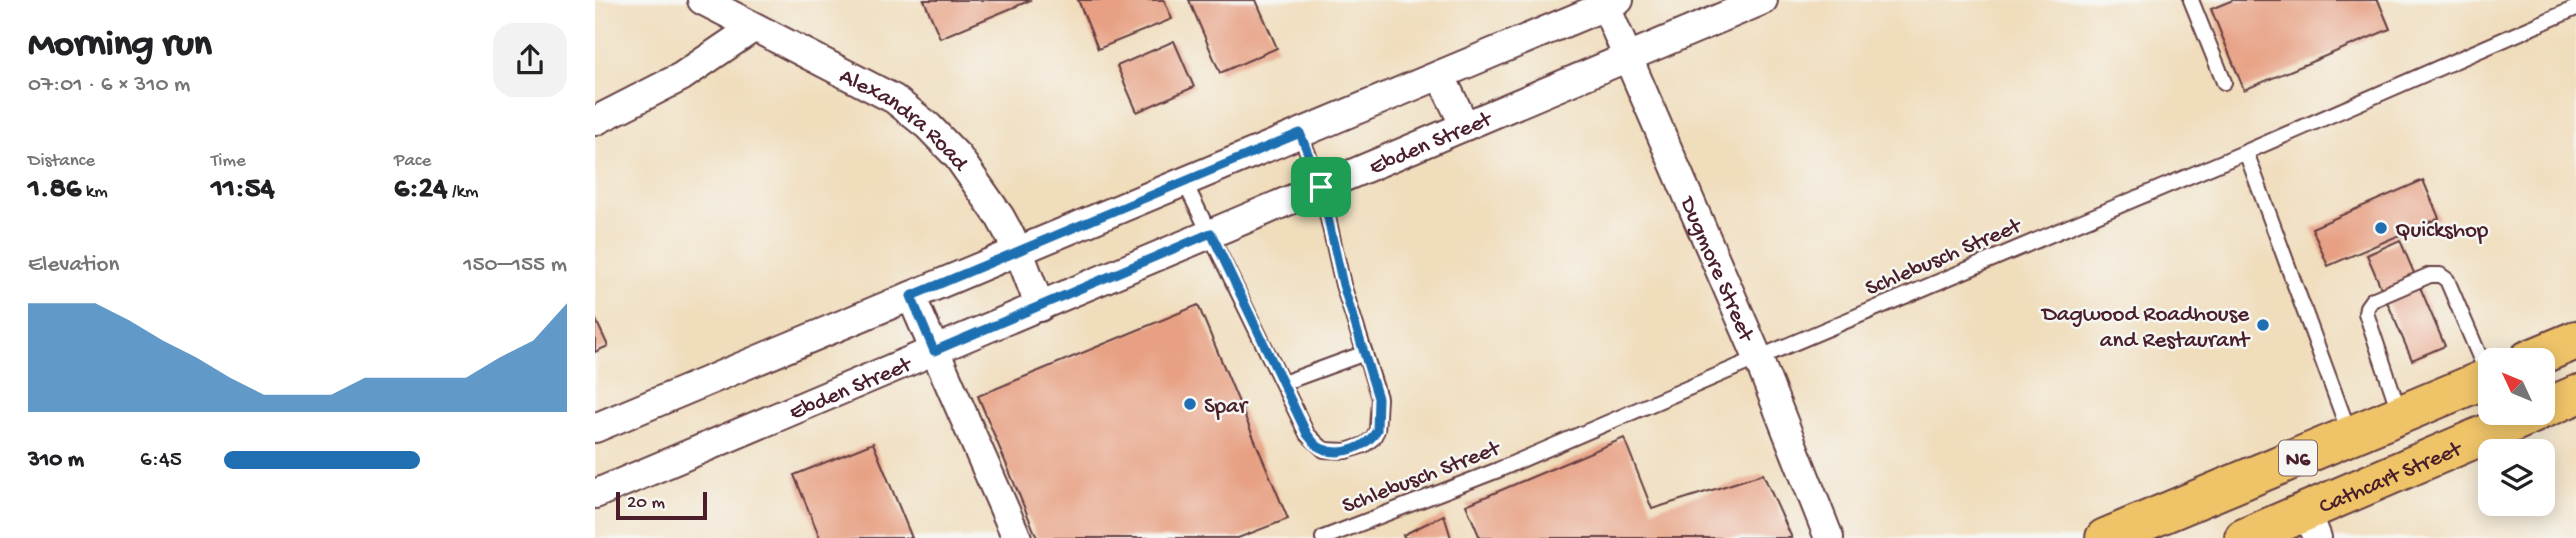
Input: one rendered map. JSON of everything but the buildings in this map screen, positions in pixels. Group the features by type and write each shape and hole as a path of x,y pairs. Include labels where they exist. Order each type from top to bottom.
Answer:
{"highway":[{"path":"2555,349 2576,340"},
{"name":"N6","path":"2105,538 2478,382"},
{"path":"2555,405 2576,395"},
{"name":"Cathcart Street","path":"2244,538 2312,525 2511,425"}],"street":[{"name":"Alexandra Road","path":"702,0 894,99 928,126 958,157 1000,217 1019,252 1040,307"},
{"name":"Ebden Street","path":"595,494 1763,0"},
{"path":"595,428 1609,2"},
{"name":"Dugmore Street","path":"1609,2 1626,57 1758,358 1829,538"},
{"path":"595,121 681,77 753,28"},
{"path":"1440,75 1465,126"},
{"path":"911,296 1017,538"}],"lane":[{"path":"2191,0 2224,82"},
{"name":"Schlebusch Street","path":"1323,538 1498,470 2246,152 2576,8"},
{"path":"1184,181 1307,434 1324,450 1336,452 1364,445 1373,438 1379,424 1378,398 1343,285 1321,187 1300,133"},
{"path":"2246,152 2351,436"},
{"path":"2400,416 2366,313 2372,300 2436,274 2447,280 2478,352"},
{"path":"1283,383 1365,353"}],"place":[{"name":"Quickshop","path":"2381,228"},
{"name":"Dagwood Roadhouse and Restaurant","path":"2263,325"},
{"name":"Spar","path":"1190,404"}],"route":[{"path":"1300,133 1321,187 1343,285 1378,398 1379,424 1373,438 1364,445 1346,451 1324,450 1307,434 1211,233 934,351 911,296 1300,133"}]}
